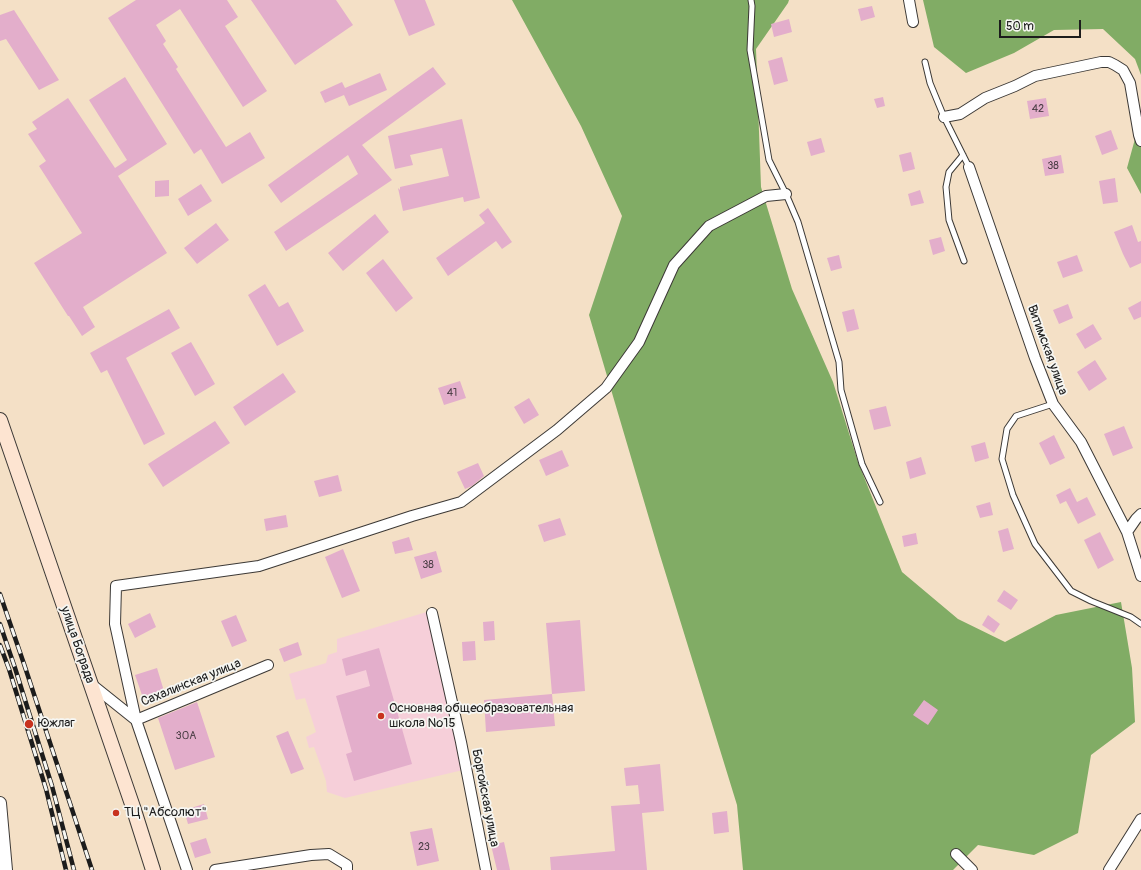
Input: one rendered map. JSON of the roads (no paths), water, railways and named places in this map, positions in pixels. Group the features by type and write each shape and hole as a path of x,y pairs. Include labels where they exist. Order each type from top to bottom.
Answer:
{"main road":[{"name":"улица Бограда","path":"0,420 153,870"}],"street":[{"path":"909,0 913,22"},
{"path":"944,117 960,114 985,98 1035,76 1101,62 1109,62 1123,70 1130,83 1138,135 1141,141"},
{"name":"Витимская улица","path":"969,167 1035,358 1053,404 1081,442 1127,532 1141,576"},
{"path":"136,720 115,624 116,586 259,566 412,516 461,502 557,430 606,388 638,342 674,265 710,226 766,196 786,194"},
{"path":"1127,532 1141,514"},
{"name":"Боргойская улица","path":"432,613 461,742 486,870"},
{"name":"Сахалинская улица","path":"187,870 136,720 268,665"},
{"path":"91,684 136,720"},
{"path":"0,803 6,870"},
{"path":"1109,870 1141,819"},
{"path":"215,870 311,855 329,854 347,865 347,870"},
{"path":"956,854 972,870"}],"lane":[{"path":"751,0 750,50 769,160 798,222 839,362 841,390 862,464 880,502"},
{"path":"925,62 930,83 944,117 969,167"},
{"path":"963,155 949,172 946,187 949,220 964,261"},
{"path":"1053,404 1016,416 1007,429 1002,459 1014,495 1035,544 1071,591 1091,601 1131,617 1141,624"}],"railway":[{"path":"0,594 92,870"},
{"path":"0,624 52,786 74,870"},
{"path":"0,645 9,669 46,789 66,870"}],"place":[{"name":"Основная общеобразовательная школа №15","path":"381,716"},
{"name":"Южлаг","path":"29,724"},
{"name":"ТЦ \"Абсолют\"","path":"116,813"}]}
